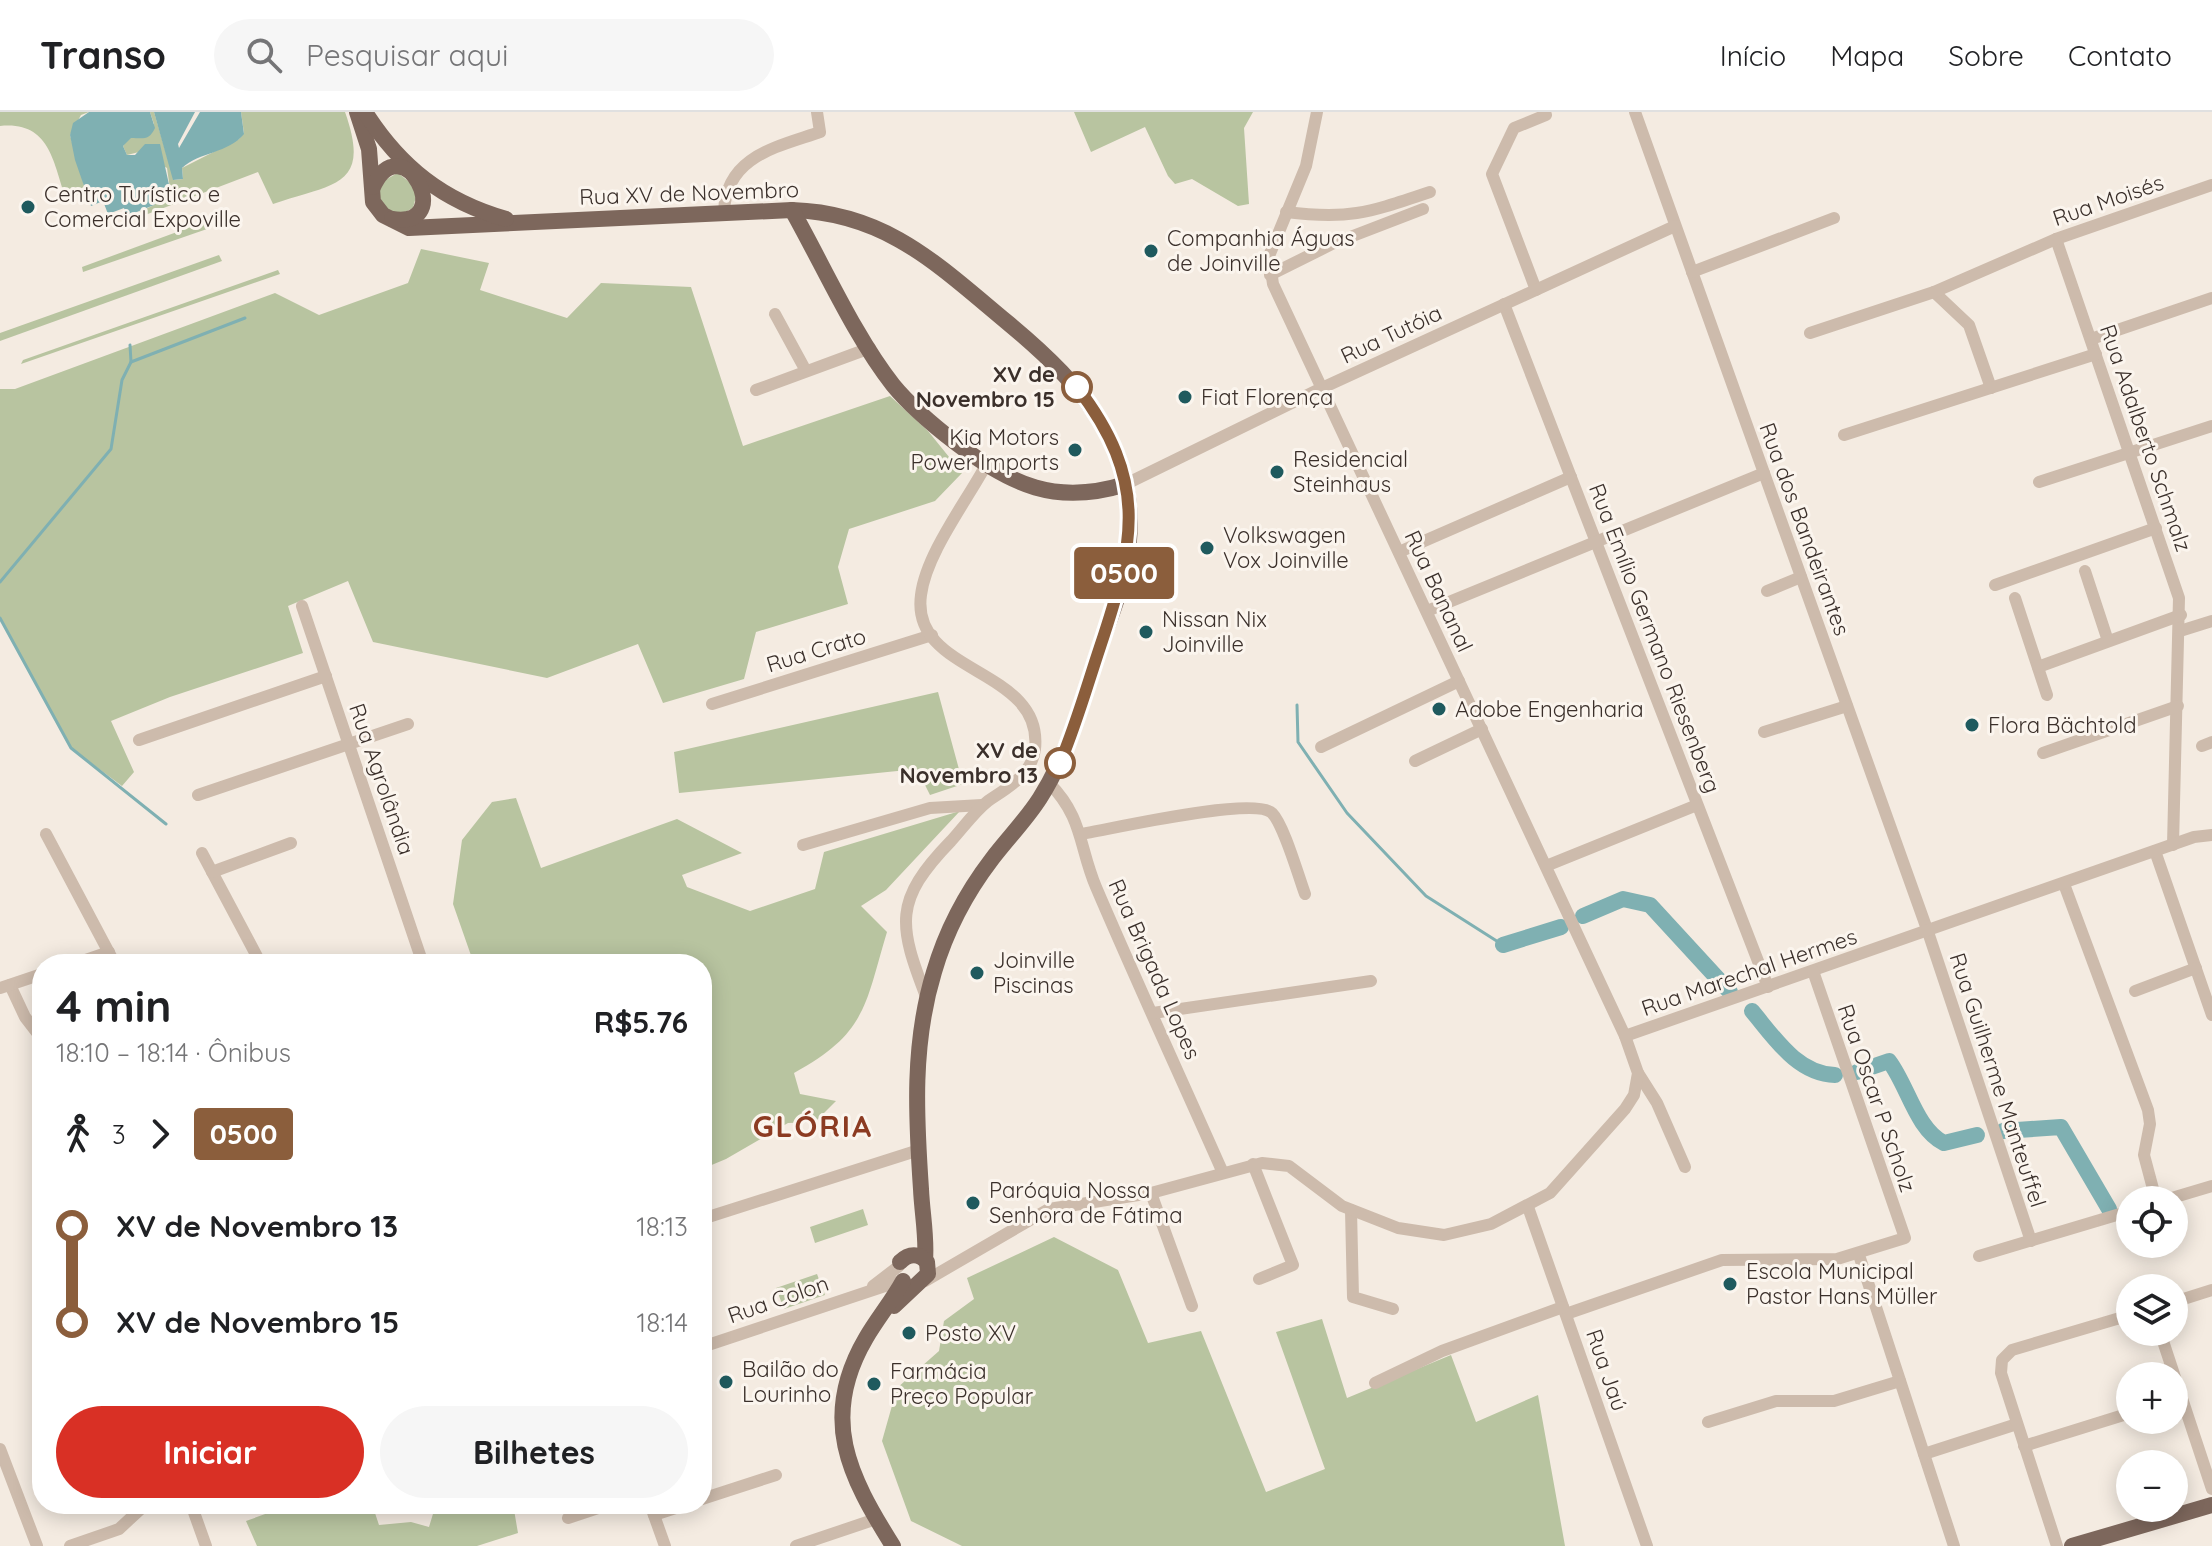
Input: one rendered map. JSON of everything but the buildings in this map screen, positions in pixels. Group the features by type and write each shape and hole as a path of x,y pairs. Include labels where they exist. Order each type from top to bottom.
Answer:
{"main road":[{"path":"357,112 369,149 373,202 390,219 408,218 421,206 423,189 415,174 390,169 373,187"},
{"name":"Rua XV de Novembro","path":"365,112 390,147 415,174 461,203 518,222"},
{"path":"792,210 870,348 892,383 910,404 1007,479 1041,489 1094,491 1126,484"},
{"name":"Rua XV de Novembro","path":"390,219 414,229 724,212 828,212 883,229 911,245 958,281 1028,340 1077,387 1112,441 1126,484 1129,527 1126,566 1072,733 1049,783 966,897 943,944 927,999 917,1059 919,1150 928,1274 908,1276"},
{"name":"Rua XV de Novembro","path":"893,1546 851,1470 841,1414 854,1363 908,1276 922,1202"},
{"path":"908,1276 913,1255 926,1261"},
{"path":"2072,1546 2212,1505"}],"street":[{"path":"724,212 732,178 749,160 820,132 817,112"},
{"path":"1317,112 1311,149 1269,256 1270,275 1332,244 1423,209"},
{"name":"Rua dos Bandeirantes","path":"1635,112 1928,932"},
{"path":"1536,290 1492,174 1514,128 1546,115"},
{"name":"Rua Moisés","path":"1810,333 1934,292 2056,239 2212,185"},
{"path":"1286,212 1329,218 1354,216 1430,192"},
{"path":"1692,272 1834,218"},
{"name":"Rua Tutóia","path":"1126,484 1322,388 1675,226"},
{"name":"Rua Adalberto Schmalz","path":"2056,239 2176,586 2181,615 2173,845"},
{"name":"Rua Bananal","path":"1270,275 1625,1036"},
{"path":"1934,292 1969,325 1991,388"},
{"path":"2091,339 2212,298"},
{"name":"Rua Emílio Germano Riesenberg","path":"1504,304 1768,987"},
{"path":"775,314 806,371"},
{"path":"756,390 870,348"},
{"path":"1844,435 2096,354"},
{"path":"2039,482 2212,426"},
{"path":"927,999 910,945 907,899 922,874 982,805 1027,770 1036,746 1030,718 1003,684 951,655 932,635 921,610 924,584 986,465"},
{"path":"1427,611 1597,544 1764,473"},
{"path":"1399,552 1571,477"},
{"path":"1995,585 2156,528"},
{"path":"2085,571 2108,641"},
{"path":"1767,591 1801,577"},
{"path":"2015,598 2047,695"},
{"name":"Rua Agrolândia","path":"302,606 420,954"},
{"path":"2038,667 2181,615"},
{"path":"2180,631 2212,621"},
{"name":"Rua Crato","path":"712,704 932,635"},
{"path":"139,740 326,676"},
{"path":"1321,747 1459,681"},
{"path":"1764,732 1847,706"},
{"path":"2043,753 2178,706"},
{"path":"198,795 408,724"},
{"path":"1415,761 1482,729"},
{"name":"Rua Brigada Lopes","path":"1049,783 1073,811 1095,884 1223,1173"},
{"path":"803,845 930,808 982,805"},
{"path":"1546,866 1697,805"},
{"path":"1081,834 1232,807 1262,808 1275,816 1305,894"},
{"path":"46,834 110,954"},
{"name":"Rua Marechal Hermes","path":"1685,1167 1657,1103 1638,1073 1625,1036 2155,851 2212,835"},
{"path":"212,872 291,843"},
{"path":"2155,851 2212,1015"},
{"path":"202,853 256,954"},
{"path":"2064,884 2148,1110 2150,1124 2144,1155 2152,1186"},
{"name":"Rua Guilherme Manteuffel","path":"1928,932 2031,1241"},
{"path":"2135,991 2196,968"},
{"name":"Rua Oscar P Scholz","path":"1813,971 1905,1238 1859,1255"},
{"path":"32,977 5,986 32,1026"},
{"path":"1153,1013 1371,981"},
{"path":"908,1276 963,1259 1049,1209 1151,1193 1253,1164 1277,1162 1289,1166 1351,1210 1398,1228 1444,1235 1491,1224 1528,1207 1557,1186 1625,1109 1634,1095 1638,1073"},
{"path":"712,1216 919,1150"},
{"path":"1253,1164 1293,1265 1259,1279"},
{"path":"2188,1193 2212,1186"},
{"path":"1151,1193 1192,1306"},
{"name":"Rua Jaú","path":"1528,1207 1647,1546"},
{"path":"1351,1210 1353,1297 1393,1309"},
{"path":"1979,1256 2116,1215"},
{"path":"1375,1383 1442,1351 1722,1260 1789,1262 1859,1255 1954,1546"},
{"path":"926,1261 963,1259"},
{"name":"Rua Colon","path":"712,1344 908,1276"},
{"path":"2188,1298 2212,1290"},
{"path":"2057,1546 2001,1373 2002,1360 2012,1350 2116,1319"},
{"path":"1708,1422 1776,1401 1834,1401 1900,1381"},
{"path":"2024,1446 2116,1417"},
{"path":"1924,1454 2017,1424"},
{"path":"2188,1425 2212,1489"},
{"path":"0,1449 37,1546"},
{"path":"712,1496 776,1475"},
{"path":"70,1546 97,1542 136,1514"},
{"path":"195,1514 206,1546"},
{"path":"568,1518 580,1514"},
{"path":"653,1514 665,1546"},
{"path":"796,1546 876,1519"}],"green space":[{"path":"0,112 89,112 81,115 70,135 86,192 66,199 47,147 30,130 0,126"},
{"path":"150,112 154,112 174,180 183,179 182,168 239,139 244,133 241,112 345,112 354,155 350,169 342,179 273,204 258,172 132,220 131,216 154,205 170,189 167,168 139,152 127,155 123,146 128,139 154,124"},
{"path":"1074,112 1253,112 1244,128 1249,204 1238,206 1192,179 1175,184 1168,176 1145,127 1091,152"},
{"path":"398,173 418,189 413,208 401,214 382,208 380,195 383,183"},
{"path":"204,222 207,229 83,272 82,267"},
{"path":"421,249 489,263 480,290 567,318 601,283 691,287 743,446 890,396 928,431 962,473 935,501 849,529 838,567 848,604 756,632 744,679 663,703 638,644 547,678 373,642 348,581 288,606 303,653 170,697 111,721 134,772 122,786 71,748 0,618 0,389 15,389 275,293 319,315 408,283"},
{"path":"219,255 222,261 0,341 0,333"},
{"path":"278,270 280,274 21,364 23,360"},
{"path":"938,692 963,784 930,795 917,769 679,793 674,752"},
{"path":"516,798 541,868 677,819 742,853 682,875 687,887 750,911 815,889 824,852 960,811 886,890 861,906 887,932 867,998 850,1030 818,1058 794,1073 800,1094 836,1101 815,1122 788,1123 712,1165 712,954 470,954 453,904 462,840 492,802"},
{"path":"863,1209 868,1225 815,1243 810,1227"},
{"path":"1054,1237 1118,1270 1148,1343 1201,1331 1266,1492 1325,1469 1276,1332 1322,1319 1347,1398 1451,1355 1476,1422 1538,1395 1565,1546 962,1546 911,1521 882,1441 897,1388 939,1351 944,1321 974,1299 967,1278"},
{"path":"817,1274 825,1295 784,1309 776,1288"},
{"path":"265,1514 375,1514 379,1525 411,1522 429,1527 433,1514 515,1514 518,1533 477,1546 257,1546 246,1521"}],"water":[{"path":"89,112 150,112 155,128 153,132 145,138 131,138 123,146 127,155 135,155 145,144 160,144 170,189 154,205 127,216 124,208 108,214 103,201 91,206 70,135 73,123"},
{"path":"154,112 195,112 178,144 179,148 200,112 241,112 244,134 230,145 189,163 182,168 183,179 173,180"}],"waterway":[{"path":"131,362 245,318"},
{"path":"0,582 111,449 122,380 131,362 130,345"},
{"path":"0,618 71,748 166,824"},
{"path":"1297,705 1298,742 1347,813 1426,896 1503,945"},
{"path":"1583,916 1623,899 1650,905 1730,992"},
{"path":"1503,945 1561,927"},
{"path":"1752,1011 1798,1061 1821,1073 1835,1075"},
{"path":"1857,1072 1889,1061 1919,1117 1934,1136 1944,1143 1977,1135"},
{"path":"2003,1131 2061,1127 2109,1209"}],"bus line":[{"name":"0500","path":"1060,763 1126,566 1129,527 1126,484 1118,455 1103,424 1077,387"}],"place":[{"name":"Centro Turístico e Comercial Expoville","path":"28,207"},
{"name":"Companhia Águas de Joinville","path":"1151,251"},
{"name":"XV de Novembro 15","path":"1077,387"},
{"name":"Fiat Florença","path":"1185,397"},
{"name":"Kia Motors Power Imports","path":"1075,450"},
{"name":"Residencial Steinhaus","path":"1277,472"},
{"name":"Volkswagen Vox Joinville","path":"1207,548"},
{"name":"Nissan Nix Joinville","path":"1146,632"},
{"name":"Adobe Engenharia","path":"1439,709"},
{"name":"Flora Bächtold","path":"1972,725"},
{"name":"XV de Novembro 13","path":"1060,763"},
{"name":"Joinville Piscinas","path":"977,973"},
{"name":"Paróquia Nossa Senhora de Fátima","path":"973,1203"},
{"name":"Escola Municipal Pastor Hans Müller","path":"1730,1284"},
{"name":"Posto XV","path":"909,1333"},
{"name":"Bailão do Lourinho","path":"726,1382"},
{"name":"Farmácia Preço Popular","path":"874,1384"}],"district":[{"name":"GLÓRIA","path":"813,1126"}]}
